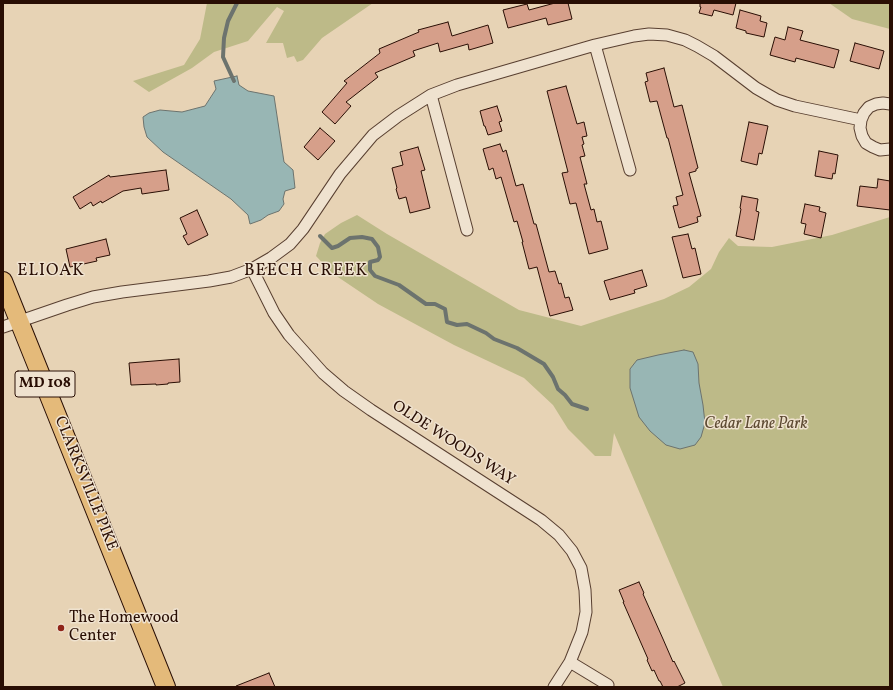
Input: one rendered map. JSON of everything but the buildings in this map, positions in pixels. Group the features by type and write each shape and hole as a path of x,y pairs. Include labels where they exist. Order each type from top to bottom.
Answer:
{"main road":[{"name":"CLARKSVILLE PIKE","path":"3,281 166,687"}],"street":[{"path":"3,327 67,304 93,297 209,281 231,277 252,269 271,258 290,244 303,229 340,174 373,135 398,116 431,96 457,85 596,45 649,34 667,35 685,40 714,56 756,88 777,100 802,108 861,120"},
{"path":"596,45 630,170"},
{"path":"431,96 467,230"},
{"path":"890,104 876,104 869,108 864,113 860,128 862,136 866,142 873,147 880,150 890,149"},
{"name":"OLDE WOODS WAY","path":"252,269 274,313 289,335 323,372 344,391 541,520 559,535 572,551 581,568 586,590 586,612 582,632 570,662 554,687"},
{"path":"570,662 608,685 606,687"}],"green space":[{"path":"207,3 373,3 322,38 303,60 297,62 294,56 287,58 283,43 266,43 284,11 277,7 248,41 214,52 192,68 149,92 133,81 184,65 200,39"},
{"path":"829,3 890,3 890,29 852,19"},
{"name":"Cedar Lane Park","path":"357,215 387,234 519,310 581,326 664,299 689,287 711,269 719,252 729,238 738,246 772,247 832,235 890,217 890,687 723,687 614,433 611,456 595,456 568,429 553,405 524,378 454,345 378,304 332,273 316,256 320,243 325,234 341,223"}],"water":[{"path":"237,76 239,85 248,91 274,96 284,162 293,170 295,188 285,191 283,199 284,204 279,211 250,224 248,215 231,199 163,152 147,137 143,117 149,113 160,110 182,112 205,106 216,89 214,81"},
{"path":"684,350 693,352 698,364 699,383 705,423 701,437 695,445 680,449 666,445 650,431 639,417 630,388 630,369 637,360"}],"waterway":[{"path":"234,81 223,57 224,38 228,21 237,3"},
{"path":"320,236 332,248 350,238 362,237 372,239 378,247 380,257 378,260 370,262 370,270 375,276 399,285 426,304 435,304 445,309 447,322 457,325 467,324 486,333 494,339 517,348 544,364 553,377 558,389 572,404 587,409"}],"place":[{"name":"The Homewood Center","path":"61,628"}],"district":[{"name":"ELIOAK","path":"51,272"},
{"name":"BEECH CREEK","path":"306,272"}]}
